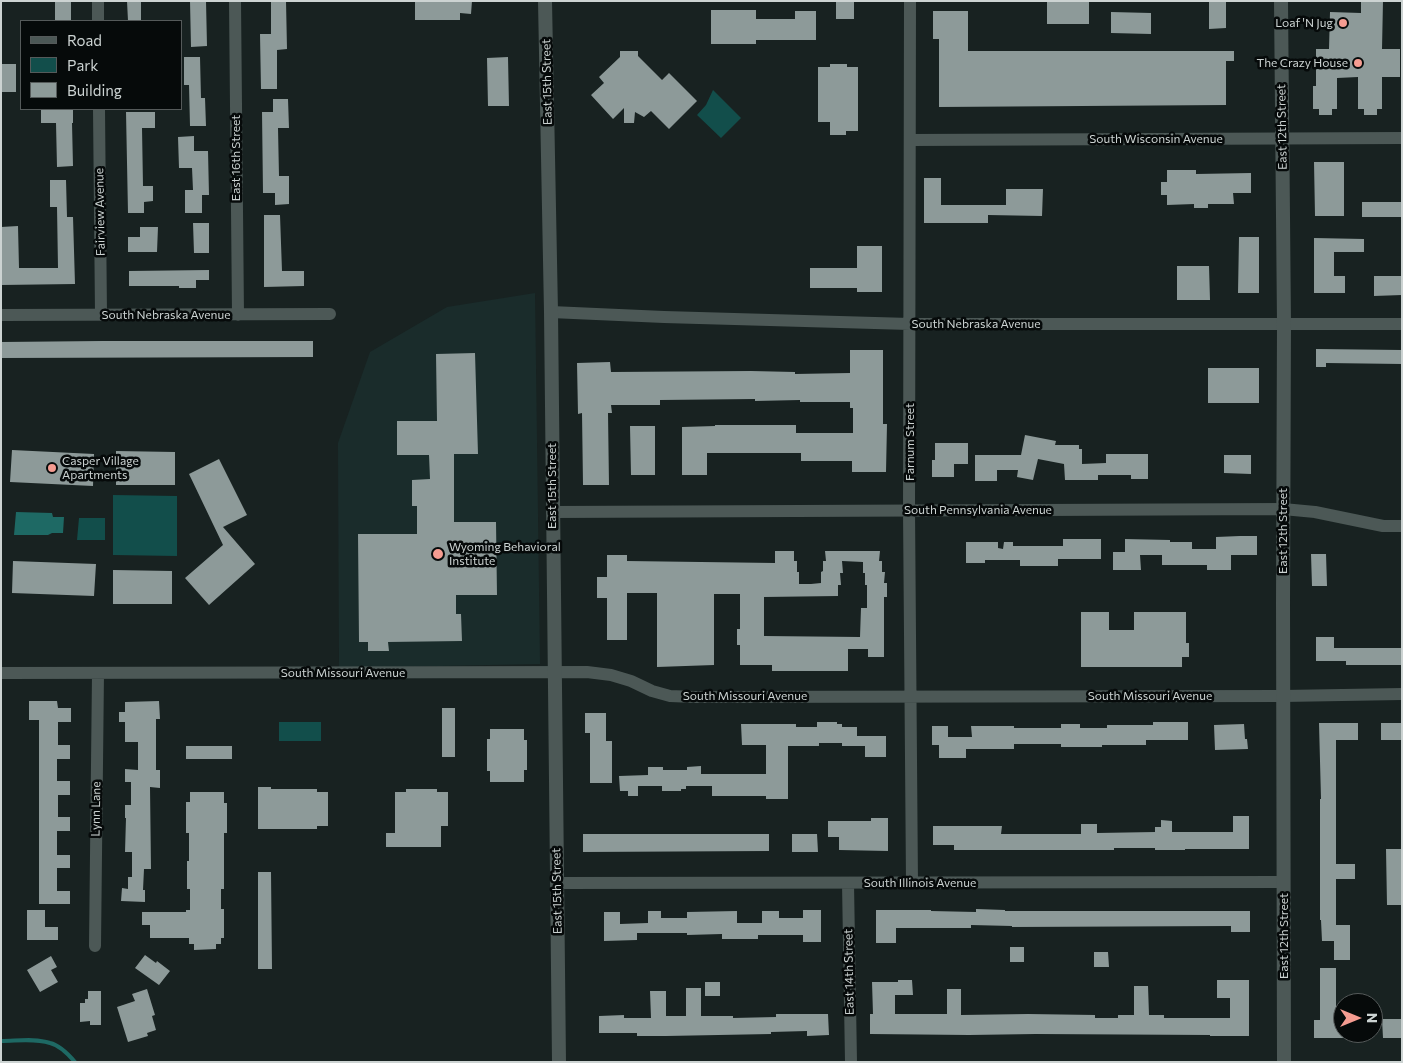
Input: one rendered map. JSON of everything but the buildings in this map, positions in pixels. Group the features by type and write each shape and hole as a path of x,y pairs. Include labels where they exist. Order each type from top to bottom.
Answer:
{"street":[{"path":"98,1 98,20"},
{"name":"East 16th Street","path":"235,1 238,315"},
{"name":"East 15th Street","path":"546,1 559,1062"},
{"name":"Farnum Street","path":"910,1 909,510 912,883"},
{"name":"East 12th Street","path":"1281,1 1284,324 1284,1062"},
{"name":"Fairview Avenue","path":"99,110 101,315"},
{"name":"South Wisconsin Avenue","path":"910,140 1402,138"},
{"name":"South Nebraska Avenue","path":"551,312 910,324 1402,324"},
{"name":"South Nebraska Avenue","path":"1,315 330,314"},
{"name":"South Pennsylvania Avenue","path":"552,512 1283,509 1315,512 1383,526 1402,526"},
{"name":"South Missouri Avenue","path":"1,673 587,672 612,675 670,696 695,697 1402,694"},
{"name":"Lynn Lane","path":"95,946 98,673"},
{"name":"South Illinois Avenue","path":"557,884 1284,882"},
{"name":"East 14th Street","path":"848,883 851,1062"}],"shaded area":[{"name":"Wyoming Behavioral Institute","path":"535,293 540,664 339,668 338,443 370,352 447,307"},
{"path":"16,512 52,513 53,517 64,517 63,533 14,535"}],"green space":[{"path":"713,90 741,118 721,138 697,115 706,105"},
{"path":"113,495 177,496 177,556 113,555"},
{"path":"79,518 105,518 105,540 77,540"},
{"path":"279,722 321,722 321,741 279,741"}],"waterway":[{"path":"1,1041 44,1041 60,1048 75,1062"}],"place":[{"name":"Loaf 'N Jug","path":"1343,23"},
{"name":"The Crazy House","path":"1358,63"},
{"name":"Casper Village Apartments","path":"52,468"},
{"name":"Wyoming Behavioral Institute","path":"438,554"}]}
